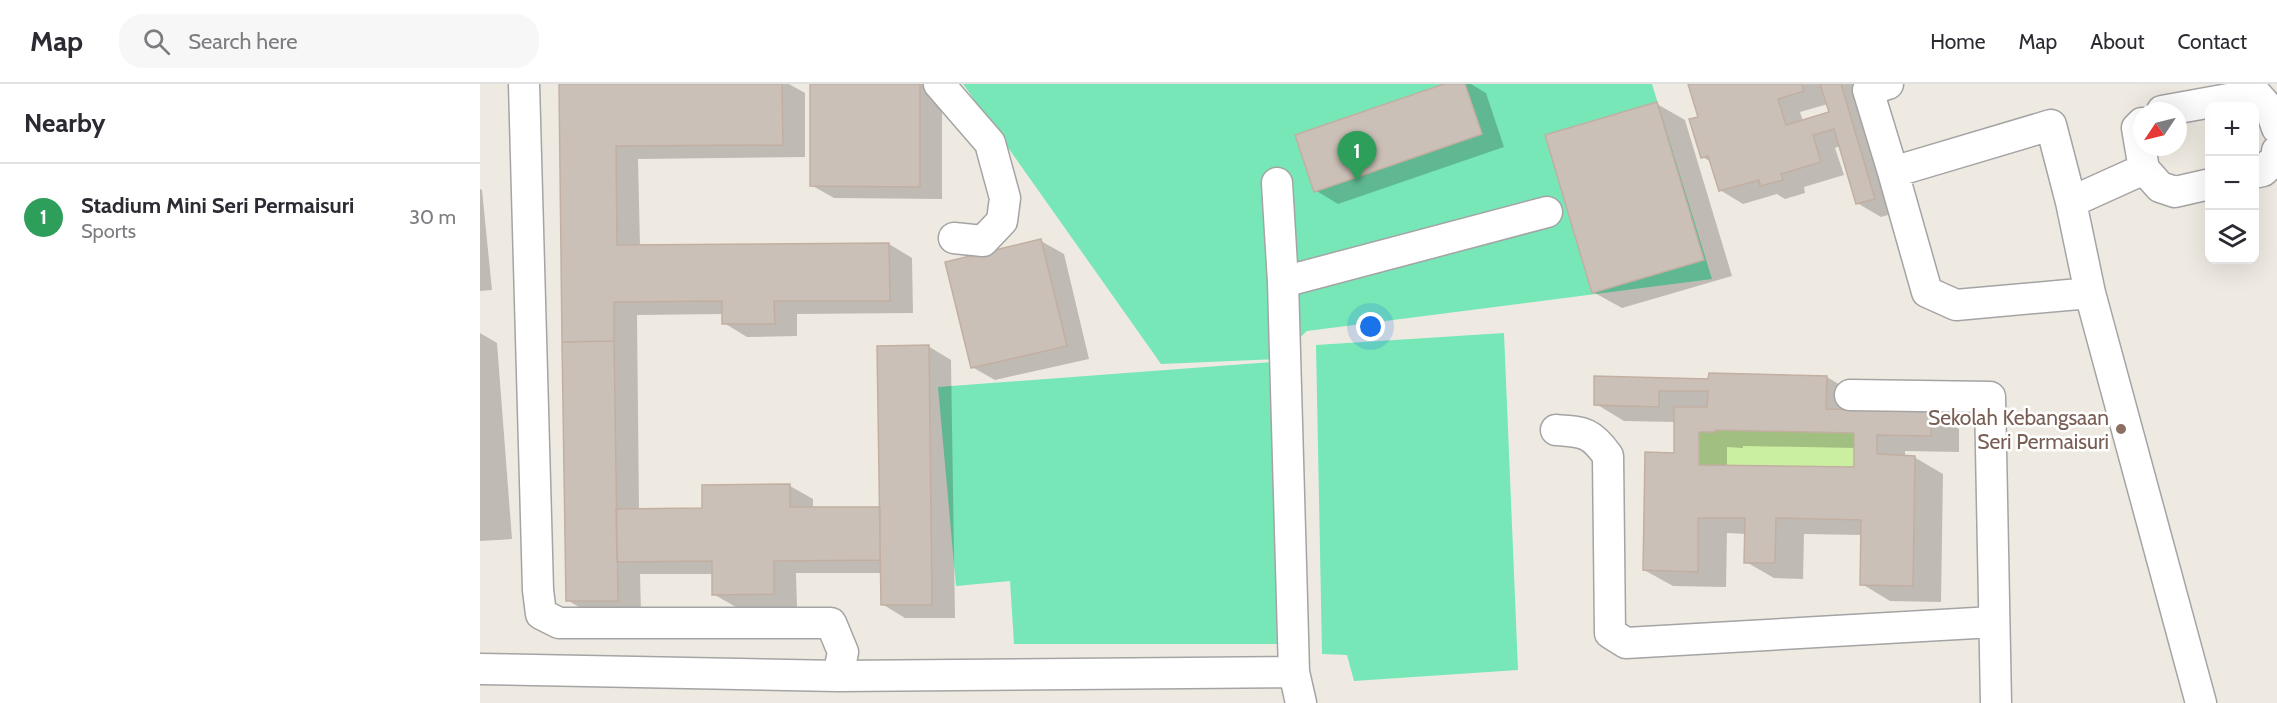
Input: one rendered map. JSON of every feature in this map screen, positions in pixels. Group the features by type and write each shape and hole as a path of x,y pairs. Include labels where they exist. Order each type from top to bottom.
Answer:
{"lane":[{"path":"524,84 538,590 541,614 559,623 831,623 843,652 838,676"},
{"path":"939,84 990,143 1005,198 1002,221 983,241 954,238"},
{"path":"1888,84 1868,90 1927,292 1956,305 2090,293"},
{"path":"2187,106 2256,94 2271,111 2277,128"},
{"path":"1893,172 2051,126 2071,202 2090,293 2201,703"},
{"path":"2259,172 2263,171 2276,158 2277,151"},
{"path":"2142,156 2144,169 2160,187 2175,192 2205,185"},
{"path":"2071,202 2144,169"},
{"path":"1277,183 1283,282 1294,672 1301,703"},
{"path":"1283,282 1547,212"},
{"path":"1850,395 1990,398 1996,703"},
{"path":"1556,430 1580,431 1597,441 1608,456 1610,633 1626,644 1993,622"},
{"path":"480,669 838,676 1294,672"}],"green space":[{"path":"963,84 1652,84 1712,279 1307,331 1277,359 1161,364"},
{"path":"1504,333 1518,670 1354,681 1347,655 1322,654 1316,345"},
{"path":"1273,362 1277,644 1014,644 1010,581 956,586 938,387"},
{"path":"1715,430 1854,433 1854,467 1699,465 1699,432 1715,432"}],"building":[{"path":"559,84 782,84 783,145 616,146 617,245 889,243 890,301 774,301 775,324 722,324 722,301 614,302 614,341 562,342"},
{"path":"810,84 920,84 920,187 810,186"},
{"path":"1444,84 1465,84 1482,134 1314,192 1295,135"},
{"path":"1688,84 1802,84 1804,91 1778,99 1786,125 1829,112 1820,84 1841,84 1875,199 1856,204 1834,129 1813,135 1821,162 1781,174 1783,180 1760,186 1759,180 1719,191 1708,156 1701,158 1689,119 1698,117"},
{"path":"1657,102 1704,260 1592,293 1545,135"},
{"path":"1041,239 1067,346 971,368 945,262"},
{"path":"614,341 618,601 566,601 562,342"},
{"path":"929,345 932,605 881,605 877,346"},
{"path":"1709,373 1827,376 1826,409 1931,411 1931,436 1877,435 1877,454 1915,456 1913,586 1860,585 1861,520 1776,518 1775,563 1744,563 1745,518 1698,518 1698,572 1643,570 1645,452 1674,453 1674,407 1707,407 1708,391 1659,391 1659,407 1594,405 1594,376 1708,379","holes":["1715,430 1854,433 1854,467 1699,465 1699,432 1715,432"]},
{"path":"790,484 790,507 880,507 880,560 774,561 774,594 712,595 712,561 617,562 616,509 702,508 702,485"}],"place":[{"name":"Stadium Mini Seri Permaisuri","path":"1357,181"},
{"name":"Sekolah Kebangsaan Seri Permaisuri","path":"2121,429"}]}
